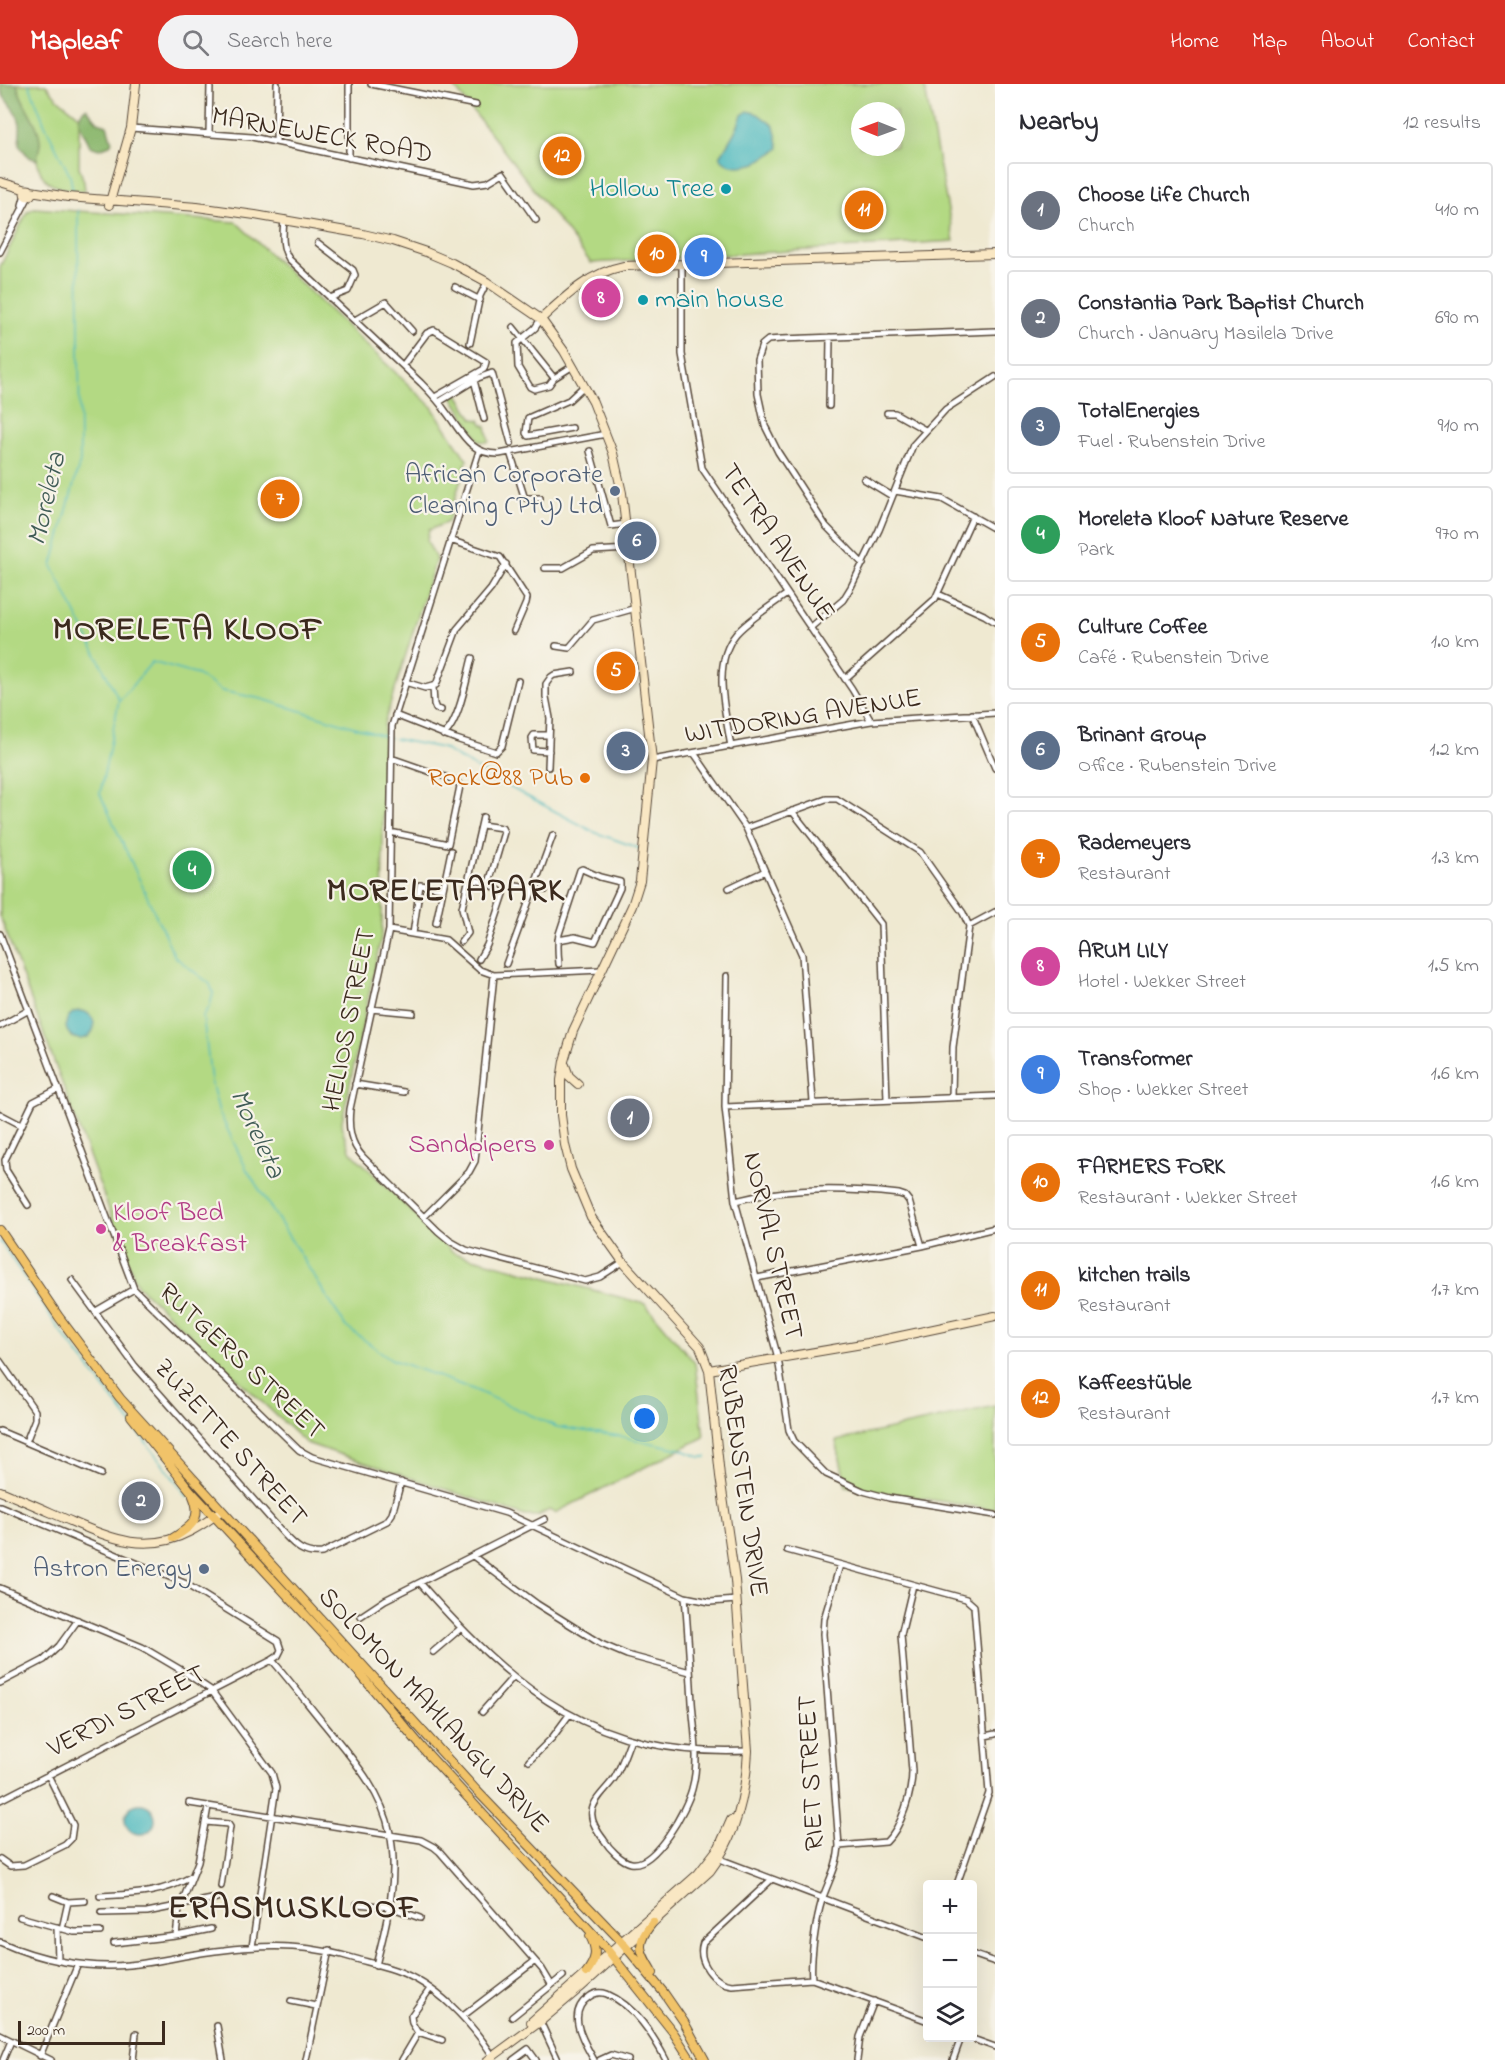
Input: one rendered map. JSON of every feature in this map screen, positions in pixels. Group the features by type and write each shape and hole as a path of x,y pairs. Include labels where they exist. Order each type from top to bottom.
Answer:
{"main road":[{"name":"SOLOMON MAHLANGU DRIVE","path":"0,1230 59,1317 120,1398 219,1516 426,1752 611,1955 673,2032 690,2060"},
{"name":"SOLOMON MAHLANGU DRIVE","path":"120,1398 137,1425 190,1490 219,1516 623,1944 664,1993 684,2022 705,2060"},
{"path":"173,1538 189,1528 196,1517 197,1505 190,1490"},
{"path":"578,1917 596,1950 594,1962 586,1973"},
{"path":"653,1922 641,1939 640,1947 642,1956 664,1993"}],"street":[{"path":"110,203 131,128 136,84"},
{"path":"209,134 210,84"},
{"path":"276,142 277,84"},
{"path":"349,84 349,158"},
{"path":"371,84 476,105"},
{"name":"MARNEWECK ROAD","path":"131,128 243,136 474,184 488,182 503,173 536,220"},
{"name":"RUBENSTEIN DRIVE","path":"0,182 28,193 110,203 197,207 284,219 403,244 452,262 487,282 541,319 573,366 606,434 622,493 652,760 640,880 632,906 573,1031 564,1061 560,1096 565,1145 582,1199 598,1229 623,1262 700,1347 709,1370 720,1476 737,1600 741,1655 737,1666 745,1751 741,1788 734,1815 716,1857 694,1887 623,1944"},
{"path":"0,252 28,193"},
{"path":"284,219 283,244 286,256 403,365 437,400 465,439 479,451 494,454 510,452 606,434"},
{"path":"318,243 353,270 355,275 348,291 330,298"},
{"path":"573,366 554,378 549,385 534,389 530,387 521,373 517,359 517,343 584,282 604,270 624,266 995,254"},
{"name":"TETRA AVENUE","path":"682,264 682,354 701,464 872,721"},
{"path":"470,343 480,300 487,282"},
{"path":"456,287 480,300"},
{"path":"355,320 386,302 412,331"},
{"path":"513,327 554,378"},
{"path":"403,365 427,333 434,330 486,362 484,369 437,400"},
{"path":"862,564 826,526 778,453 765,426 759,394 760,348 765,342 782,339 995,331"},
{"path":"829,406 830,337"},
{"path":"437,400 490,373 494,376 511,443"},
{"path":"810,628 843,600 851,587 879,530 909,451 925,430 946,409 995,377"},
{"path":"474,380 484,419"},
{"path":"572,428 528,436 526,433 528,418 569,400 584,386"},
{"path":"886,413 895,412 925,430"},
{"name":"HELIOS STREET","path":"479,451 391,732 389,930 348,1121 351,1138 363,1157 423,1218 450,1241 475,1254 576,1280 600,1277 623,1262"},
{"path":"590,451 611,526 626,524"},
{"path":"510,452 524,496 540,498"},
{"path":"864,479 894,493 942,499 995,529"},
{"path":"845,679 926,609 938,594 973,516"},
{"path":"450,540 497,555 506,564 526,598 514,631"},
{"path":"545,568 563,568 593,551 629,549"},
{"path":"441,710 437,710 434,706 433,687 438,681 457,629 491,589 506,564"},
{"path":"731,747 722,674 723,662 739,631 787,594"},
{"path":"938,594 995,622"},
{"path":"556,646 569,648 592,620 636,608"},
{"path":"443,735 451,728 456,716 472,658"},
{"path":"548,767 550,712 546,697 546,684 554,675 573,672"},
{"path":"395,715 492,752 499,751 518,681"},
{"path":"405,682 425,688 433,687"},
{"name":"WITDORING AVENUE","path":"652,760 872,721 995,713"},
{"path":"972,714 995,768"},
{"path":"549,735 534,735 532,738 533,750 549,751"},
{"path":"694,753 746,828 803,960 813,1102"},
{"path":"390,832 448,844 460,786 457,780 391,759"},
{"path":"746,828 833,798 923,854 963,913 969,926 953,1047 952,1097"},
{"path":"792,811 881,924 887,1100"},
{"path":"461,942 468,933 462,911 483,817"},
{"path":"482,825 502,828 504,832 489,883"},
{"path":"506,964 553,835"},
{"path":"436,923 451,851"},
{"path":"558,940 576,938 595,942 620,888 620,882 580,869 558,940 559,964"},
{"path":"729,888 765,871"},
{"path":"469,879 489,883 504,894 487,945 478,959"},
{"path":"413,934 420,885 443,888"},
{"path":"516,885 545,890"},
{"path":"969,926 995,912"},
{"path":"389,930 450,941 480,970 494,975 601,970"},
{"name":"RUTGERS STREET","path":"0,934 2,945 134,1289 299,1450 312,1457 491,1508 533,1524 685,1597 710,1602 737,1600"},
{"path":"423,1218 469,1172 475,1161 494,975"},
{"name":"NORVAL STREET","path":"727,976 725,1107 735,1201 778,1358 790,1434 826,1474 863,1491 889,1498 995,1515"},
{"path":"371,1009 413,1013"},
{"path":"0,1026 28,1010"},
{"path":"560,1096 567,1086 577,1084 569,1076 564,1061"},
{"path":"355,1084 404,1092"},
{"path":"28,1206 4,1163 33,1102 58,1089"},
{"path":"725,1107 995,1096"},
{"path":"0,1114 21,1125"},
{"path":"735,1201 762,1194 819,1190 858,1190 899,1194 905,1196 909,1201 922,1246"},
{"path":"757,1278 922,1246 995,1228"},
{"name":"ZUZETTE STREET","path":"72,1280 135,1366 284,1534 301,1550 310,1554 322,1553 387,1521 392,1514 401,1482"},
{"path":"96,1311 134,1289"},
{"path":"709,1370 889,1339 995,1316"},
{"path":"0,1361 35,1411 35,1419 26,1442"},
{"path":"0,1431 101,1474"},
{"path":"0,1491 116,1542 132,1546 158,1546 191,1536 219,1516"},
{"path":"0,1506 184,1583 278,1641 281,1650 272,1660 360,1769 385,1813 391,1835 393,1873 390,1907 376,1965"},
{"path":"106,1536 144,1544 173,1538 219,1516"},
{"path":"361,1616 385,1600 421,1584 545,1519"},
{"path":"787,1550 971,1601 974,1606 988,1799 958,1880"},
{"path":"473,1557 537,1604 601,1644 634,1658 690,1672"},
{"name":"RIET STREET","path":"813,1979 812,1962 823,1898 837,1860 839,1846 823,1634 824,1619 840,1565"},
{"path":"421,1584 460,1629 513,1677 540,1698 569,1715 615,1735 631,1739 696,1749 745,1751"},
{"path":"839,1846 886,1842 895,1833 911,1791 912,1771 901,1635 913,1585"},
{"path":"0,1588 153,1652 211,1690 275,1778 273,1817 252,1947"},
{"path":"631,1739 617,1773 595,1803 592,1813 597,1830 610,1848 629,1863 638,1863 670,1834 683,1814 693,1787 696,1749 685,1597"},
{"path":"0,1683 44,1660 59,1646 78,1620"},
{"path":"433,1653 460,1629"},
{"name":"VERDI STREET","path":"0,1800 272,1660"},
{"path":"482,1712 513,1677"},
{"path":"529,1761 552,1738 569,1715"},
{"path":"985,1736 995,1734"},
{"path":"0,1859 10,1866 24,1865 65,1845 71,1839 73,1829 71,1821 48,1775"},
{"path":"189,1803 421,1840 434,1846 543,1969 551,1984"},
{"path":"176,1936 178,1915 198,1862 208,1807"},
{"path":"206,1822 228,1824 230,1827 221,1886"},
{"path":"716,1857 923,1936"},
{"name":"RUBENSTEIN DRIVE","path":"623,1944 716,1857"},
{"path":"100,1896 146,1894 192,1877"},
{"path":"772,1879 703,1943 701,1952 712,1976 724,1984 813,1979 923,2019"},
{"path":"53,1896 68,1902 85,1901"},
{"path":"101,1913 147,1912 217,1898"},
{"path":"58,1961 60,1928 68,1902"},
{"path":"357,1904 390,1907 420,1918"},
{"path":"20,1917 83,1933 100,1932"},
{"path":"114,1943 176,1936 211,1929"},
{"path":"0,1942 58,1961 100,1966 130,1965 204,1952 252,1947 292,1946 329,1950 396,1970 430,1989 463,2016 491,2056"},
{"path":"482,2060 491,2056 539,2019 623,1944"},
{"path":"306,2060 329,1950"},
{"path":"539,2019 586,1973 611,1955"},
{"path":"977,1956 995,1962"},
{"path":"463,2016 535,1961"},
{"path":"40,2056 78,1964"},
{"path":"512,2018 563,1976"},
{"path":"430,1989 411,2016 412,2023 418,2032 442,2040"},
{"path":"594,2060 578,2029 579,2009 590,1996 602,1993 610,1996 640,2018 666,2060"},
{"path":"291,2001 316,2006"},
{"path":"857,2060 860,2037 874,2001"},
{"path":"539,2019 558,2060"},
{"path":"216,2026 223,2060"},
{"path":"402,2060 418,2032"},
{"path":"133,2060 136,2034"},
{"path":"0,2035 51,2060"},
{"path":"977,2040 995,2047"},
{"path":"3,2060 11,2041"},
{"path":"953,2060 959,2042"},
{"path":"513,2060 528,2049 536,2060"},
{"path":"600,2060 612,2055 628,2060"}],"green space":[{"path":"0,84 17,84 39,134 37,160 29,157 19,145 19,118 3,95"},
{"path":"17,84 46,84 57,98 79,116 79,167 85,191 60,188 42,175 37,158 39,139 37,131"},
{"path":"452,84 924,84 954,241 591,263"},
{"path":"86,108 98,122 107,125 112,142 110,145 99,149 90,146 79,121 81,112"},
{"path":"34,208 236,222 432,407 467,460 448,522 429,530 427,541 436,559 384,724 382,933 342,1121 343,1132 351,1152 454,1253 645,1304 695,1363 704,1437 555,1513 549,1510 538,1516 525,1516 306,1443 137,1285 0,916 0,267 27,212"},
{"path":"456,391 473,419 480,420 486,426 489,441 479,441 451,394"},
{"path":"995,1406 995,1510 846,1486 836,1441"}],"water":[{"path":"748,111 758,114 774,126 779,148 757,163 742,166 728,164 720,157 742,115"},
{"path":"80,1011 90,1015 94,1025 90,1035 80,1039 70,1035 66,1025 70,1015"},
{"path":"140,1804 150,1809 155,1819 150,1829 140,1834 130,1829 125,1819 130,1809"}],"waterway":[{"name":"Moreleta","path":"29,84 45,125 70,176 73,191"},
{"name":"Moreleta","path":"78,210 80,461 52,566 119,700 100,794 175,957 210,984 213,993 210,1006 203,1016 211,1081 219,1112 247,1170 346,1327 391,1359 475,1390 557,1427 619,1436 706,1457"},
{"path":"120,700 152,662 198,675 222,691 262,699 390,738"},
{"path":"395,739 442,748 594,832 641,849"},
{"path":"0,1241 57,1326 188,1497"}],"place":[{"name":"Kaffeestüble","path":"562,156"},
{"name":"Hollow Tree","path":"726,189"},
{"name":"kitchen trails","path":"864,210"},
{"name":"FARMERS FORK","path":"657,254"},
{"name":"Transformer","path":"704,257"},
{"name":"ARUM LILY","path":"601,298"},
{"name":"main house","path":"643,300"},
{"name":"African Corporate Cleaning (Pty) Ltd","path":"615,491"},
{"name":"Rademeyers","path":"280,499"},
{"name":"Brinant Group","path":"637,541"},
{"name":"Culture Coffee","path":"616,671"},
{"name":"TotalEnergies","path":"626,751"},
{"name":"Rock@88 Pub","path":"585,778"},
{"name":"Moreleta Kloof Nature Reserve","path":"192,870"},
{"name":"Choose Life Church","path":"630,1118"},
{"name":"Sandpipers","path":"549,1145"},
{"name":"Kloof Bed & Breakfast","path":"101,1229"},
{"name":"Constantia Park Baptist Church","path":"141,1501"},
{"name":"Astron Energy","path":"204,1569"}],"district":[{"name":"MORELETA KLOOF","path":"188,631"},
{"name":"MORELETAPARK","path":"446,892"},
{"name":"ERASMUSKLOOF","path":"294,1909"}]}
